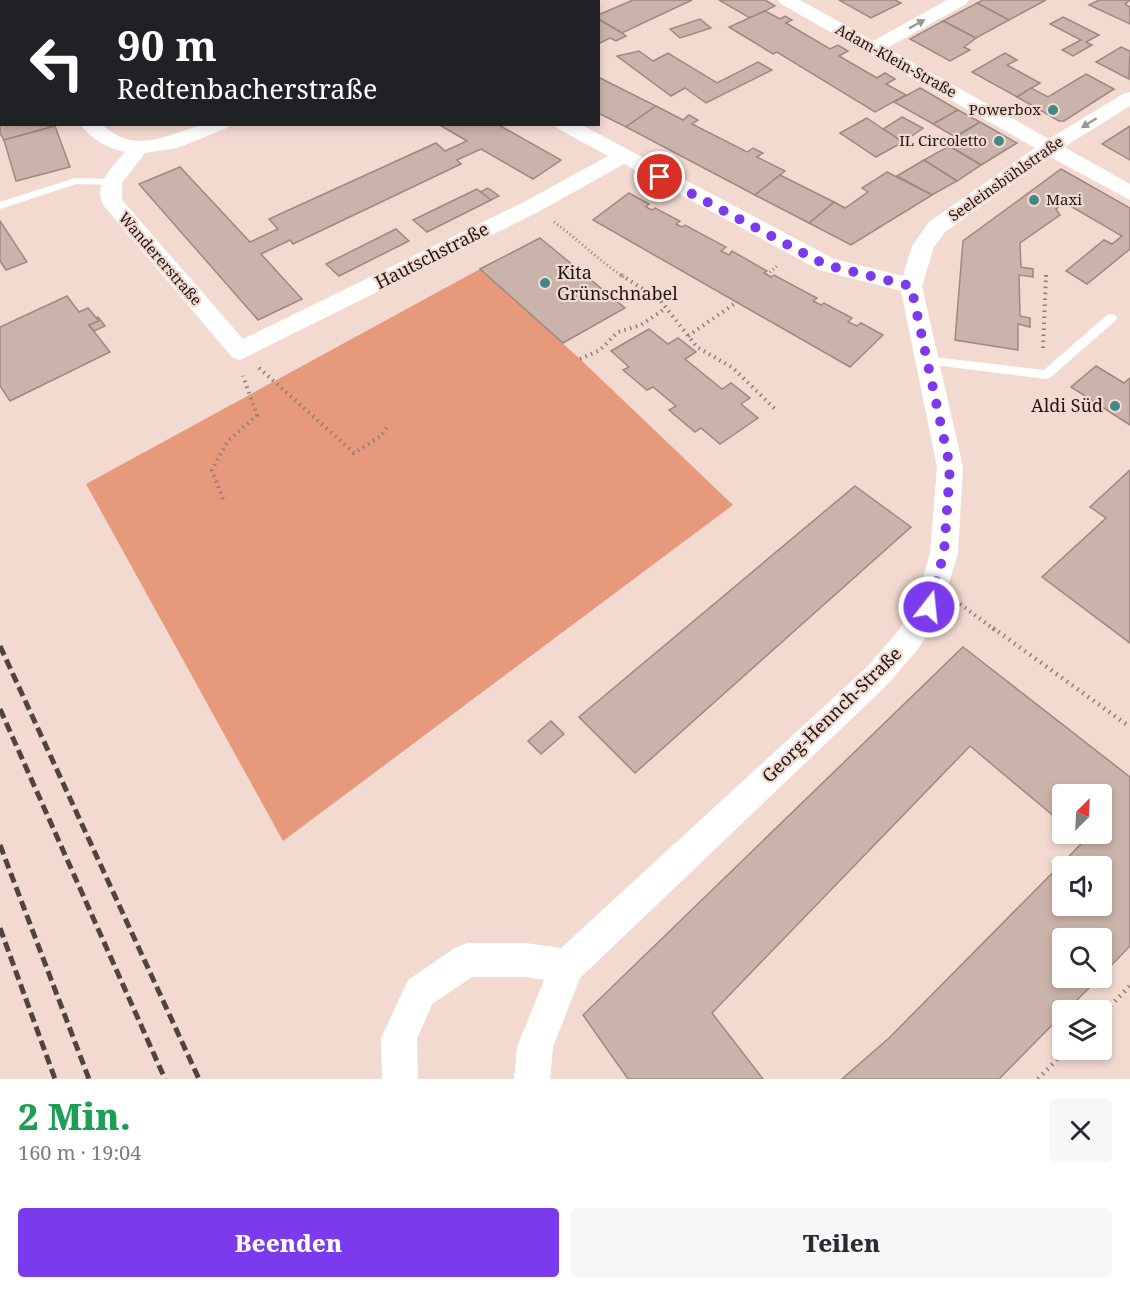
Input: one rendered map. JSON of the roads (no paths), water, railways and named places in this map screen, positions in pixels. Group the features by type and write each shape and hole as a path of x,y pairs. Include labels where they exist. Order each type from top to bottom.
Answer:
{"street":[{"name":"Adam-Klein-Straße","path":"787,0 1130,193"},
{"path":"874,48 960,0"},
{"name":"Seeleinsbühlstraße","path":"911,286 923,246 937,227 1049,148 1130,98"},
{"path":"91,126 115,146 138,149 189,139 216,126"},
{"path":"568,126 826,265 911,286"},
{"path":"112,182 138,149"},
{"name":"Hautschstraße","path":"240,351 531,207 622,157"},
{"name":"Wandererstraße","path":"112,182 111,201 240,351"},
{"name":"Georg-Hennch-Straße","path":"532,1079 535,1047 567,966 877,676 908,640 929,607 944,553 950,467 911,286"},
{"path":"400,1079 399,1038 420,992 467,960 525,960 567,966"}],"lane":[{"path":"0,206 75,181 112,182"},
{"path":"926,360 1046,375 1111,318"}],"railway":[{"path":"0,646 199,1079"},
{"path":"0,709 165,1079"},
{"path":"0,845 89,1079"},
{"path":"0,928 55,1079"}],"place":[{"name":"Powerbox","path":"1053,110"},
{"name":"IL Circoletto","path":"999,141"},
{"name":"Maxi","path":"1034,200"},
{"name":"Kita Grünschnabel","path":"545,283"},
{"name":"Aldi Süd","path":"1115,406"}]}
